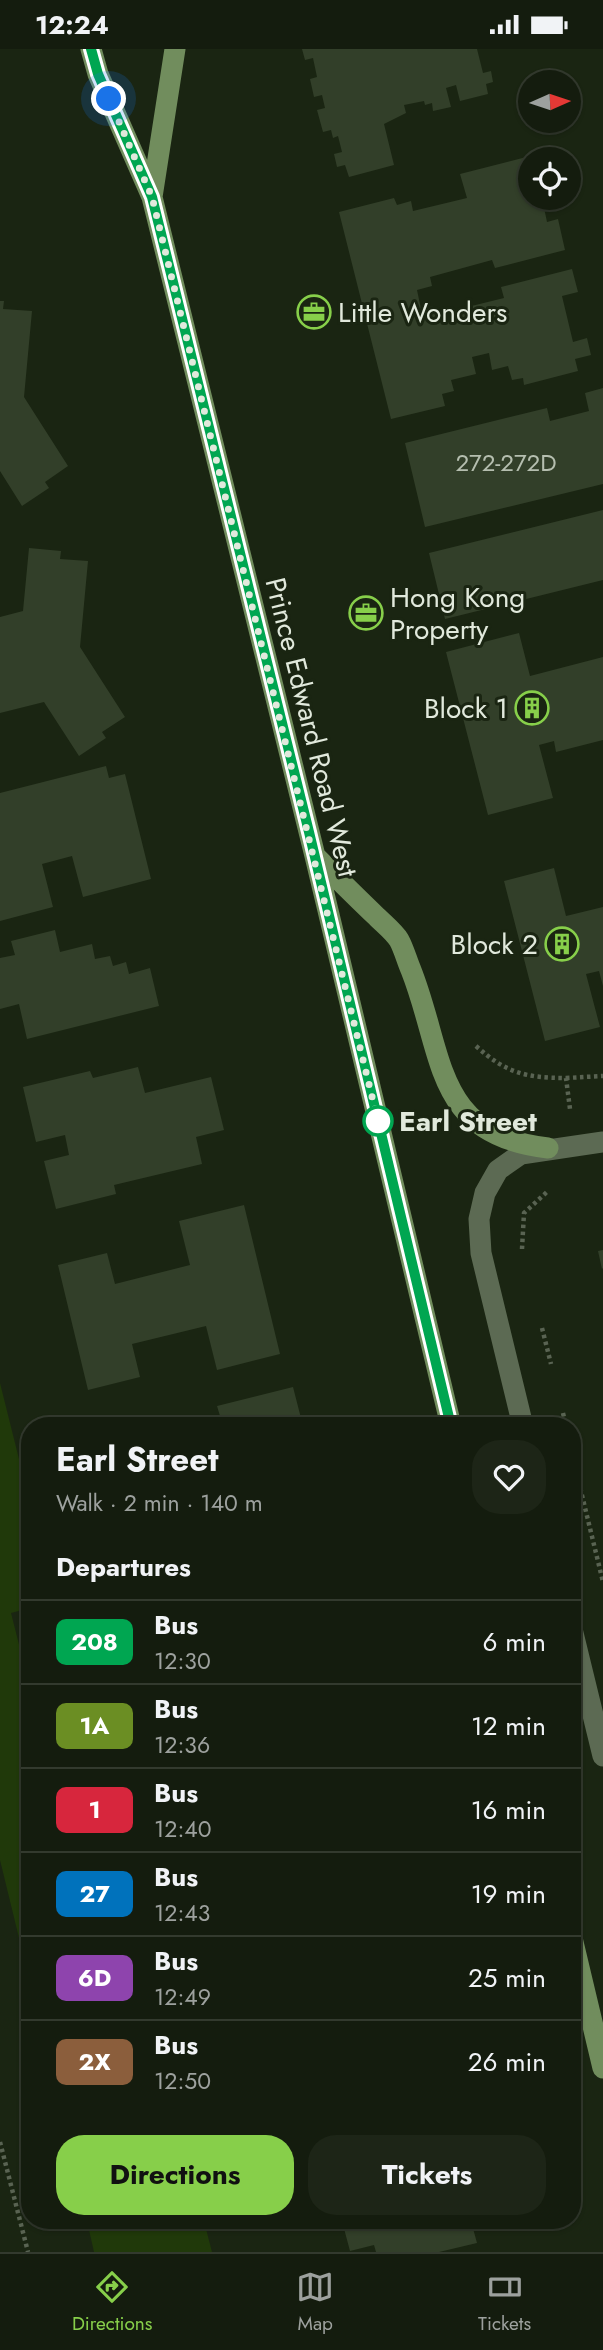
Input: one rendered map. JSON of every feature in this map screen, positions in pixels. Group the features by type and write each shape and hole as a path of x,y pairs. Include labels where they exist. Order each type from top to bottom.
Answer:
{"main road":[{"name":"Prince Edward Road West","path":"91,49 98,74 152,197 315,856 449,1417"},
{"path":"152,197 175,49"},
{"path":"315,856 399,939 420,992 443,1075 457,1104 477,1124 499,1137 519,1145 548,1148"},
{"path":"581,1976 603,2068"}],"street":[{"path":"521,1417 481,1252 479,1219 485,1193 498,1170 521,1154 603,1142"},
{"path":"581,1666 603,1756"}],"path":[{"path":"470,1041 495,1063 529,1078 603,1076"},
{"path":"566,1078 575,1145"},
{"path":"525,1261 522,1248 524,1213 547,1191 558,1189"},
{"path":"541,1326 554,1376"},
{"path":"560,1401 564,1417"},
{"path":"581,1491 603,1582"},
{"path":"0,2142 21,2224"},
{"path":"22,2229 28,2252"}],"green space":[{"path":"0,1383 21,1467 21,1610 11,1613 21,1652 21,1946 0,1860"},
{"path":"89,2229 206,2229 212,2252 94,2252"}],"building":[{"path":"302,49 477,49 483,73 491,71 493,82 486,84 488,94 460,101 456,85 446,88 451,107 433,111 432,103 425,105 424,101 404,105 406,113 384,124 394,165 349,177 345,165 337,167 334,154 342,152 338,136 333,138 331,130 323,132 317,110 325,108 322,95 314,97 310,79 317,77 313,58 305,60"},
{"path":"518,159 518,210 544,210 547,222 558,219 565,250 495,268 492,260 430,277 432,286 417,290 421,309 433,306 435,315 504,298 501,287 572,269 578,292 562,296 573,342 587,338 591,355 575,359 578,371 524,385 523,378 512,380 508,366 492,370 489,353 472,357 476,374 451,380 454,391 442,394 445,406 391,419 339,212 394,198 397,205 411,201 413,211 467,198 460,174"},
{"path":"0,301 4,301 3,309 32,311 24,397 68,466 45,482 49,488 22,506 0,471"},
{"path":"603,388 603,484 425,527 405,443 547,408 550,421 589,411 585,393"},
{"path":"603,510 603,580 445,619 429,553"},
{"path":"29,548 61,551 60,559 88,561 80,647 125,717 102,732 106,738 79,756 44,702 0,713 0,617 23,611"},
{"name":"Block 1","path":"519,633 530,676 603,657 603,740 556,752 554,741 539,745 553,798 488,815 446,652"},
{"path":"106,766 109,778 125,774 151,879 83,897 72,856 42,864 53,907 0,921 0,793"},
{"name":"Block 2","path":"554,868 566,916 603,907 603,986 599,971 586,974 600,1027 545,1041 504,881"},
{"path":"55,930 60,952 92,944 95,959 110,956 113,966 126,962 129,974 150,968 159,1006 27,1039 19,1004 0,1009 0,958 15,955 11,941"},
{"path":"138,1067 145,1093 211,1077 224,1130 196,1137 202,1164 114,1185 116,1194 56,1209 44,1161 69,1155 65,1135 36,1142 23,1087 90,1071 93,1078"},
{"path":"244,1205 280,1354 217,1370 206,1326 132,1344 140,1377 88,1390 58,1265 107,1253 115,1284 190,1265 179,1221"},
{"path":"603,1250 603,1268 602,1269 598,1251"},
{"path":"293,1387 301,1417 220,1417 217,1406"},
{"path":"344,2229 473,2229 477,2243 439,2252 376,2252 374,2245 350,2251"}],"bus line":[{"name":"208","path":"91,49 98,74 152,197 309,832 449,1417"}],"place":[{"name":"Little Wonders","path":"314,312"},
{"name":"Hong Kong Property","path":"366,613"},
{"name":"Block 1","path":"532,708"},
{"name":"Block 2","path":"562,944"},
{"name":"Earl Street","path":"378,1121"}],"route":[{"path":"109,99 152,197 378,1121"}]}
